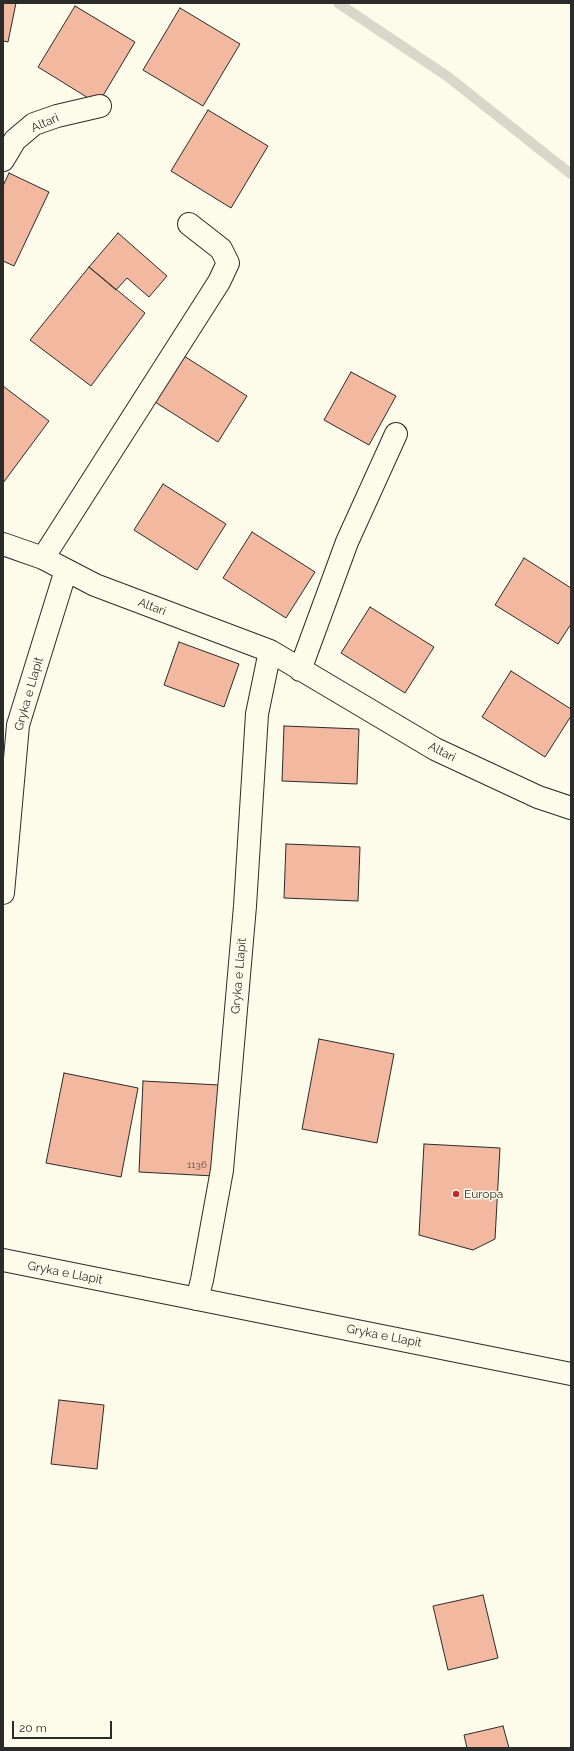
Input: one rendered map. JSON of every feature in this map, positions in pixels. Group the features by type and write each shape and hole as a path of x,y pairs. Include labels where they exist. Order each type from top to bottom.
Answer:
{"street":[{"name":"Altari","path":"3,160 15,140 34,124 57,116 100,106"},
{"path":"43,558 219,282 228,263 221,249 189,224"},
{"path":"300,670 347,542 396,434"},
{"name":"Altari","path":"3,544 43,558 95,585 270,651 435,749 538,797 571,808"},
{"name":"Gryka e Llapit","path":"3,894 18,725 66,570"},
{"name":"Gryka e Llapit","path":"197,1299 202,1280 222,1170 245,906 257,714 270,651"},
{"name":"Gryka e Llapit","path":"3,1260 571,1374"}],"building":[{"path":"3,3 16,3 8,42 3,41"},
{"path":"75,6 135,42 98,104 38,67"},
{"path":"180,8 240,44 203,106 143,70"},
{"path":"208,110 268,146 231,208 171,171"},
{"path":"9,173 49,192 14,266 3,261 3,186"},
{"path":"118,233 167,276 149,297 127,278 116,290 89,267"},
{"path":"89,267 145,313 91,386 30,340"},
{"path":"184,356 247,396 218,442 155,402"},
{"path":"351,372 396,396 369,445 324,420"},
{"path":"3,386 49,421 3,483"},
{"path":"163,484 226,524 197,570 134,530"},
{"path":"252,532 315,572 286,618 223,578"},
{"path":"524,558 571,588 571,624 558,644 495,605"},
{"path":"370,607 434,647 405,693 341,653"},
{"path":"179,642 239,664 224,707 164,685"},
{"path":"511,671 571,709 571,716 545,757 482,717"},
{"path":"284,726 359,729 357,784 282,781"},
{"path":"286,844 360,847 358,901 284,898"},
{"path":"319,1039 394,1054 377,1143 302,1129"},
{"path":"64,1073 138,1088 121,1177 46,1163"},
{"path":"143,1081 219,1085 214,1176 139,1172"},
{"path":"424,1144 500,1148 495,1239 473,1250 419,1235"},
{"path":"59,1400 104,1405 97,1469 51,1464"},
{"path":"483,1595 498,1658 448,1670 433,1606"},
{"path":"503,1726 509,1748 467,1748 464,1735"}],"waterway":[{"path":"338,3 447,76 571,174"}],"place":[{"name":"Europa","path":"456,1194"}]}
